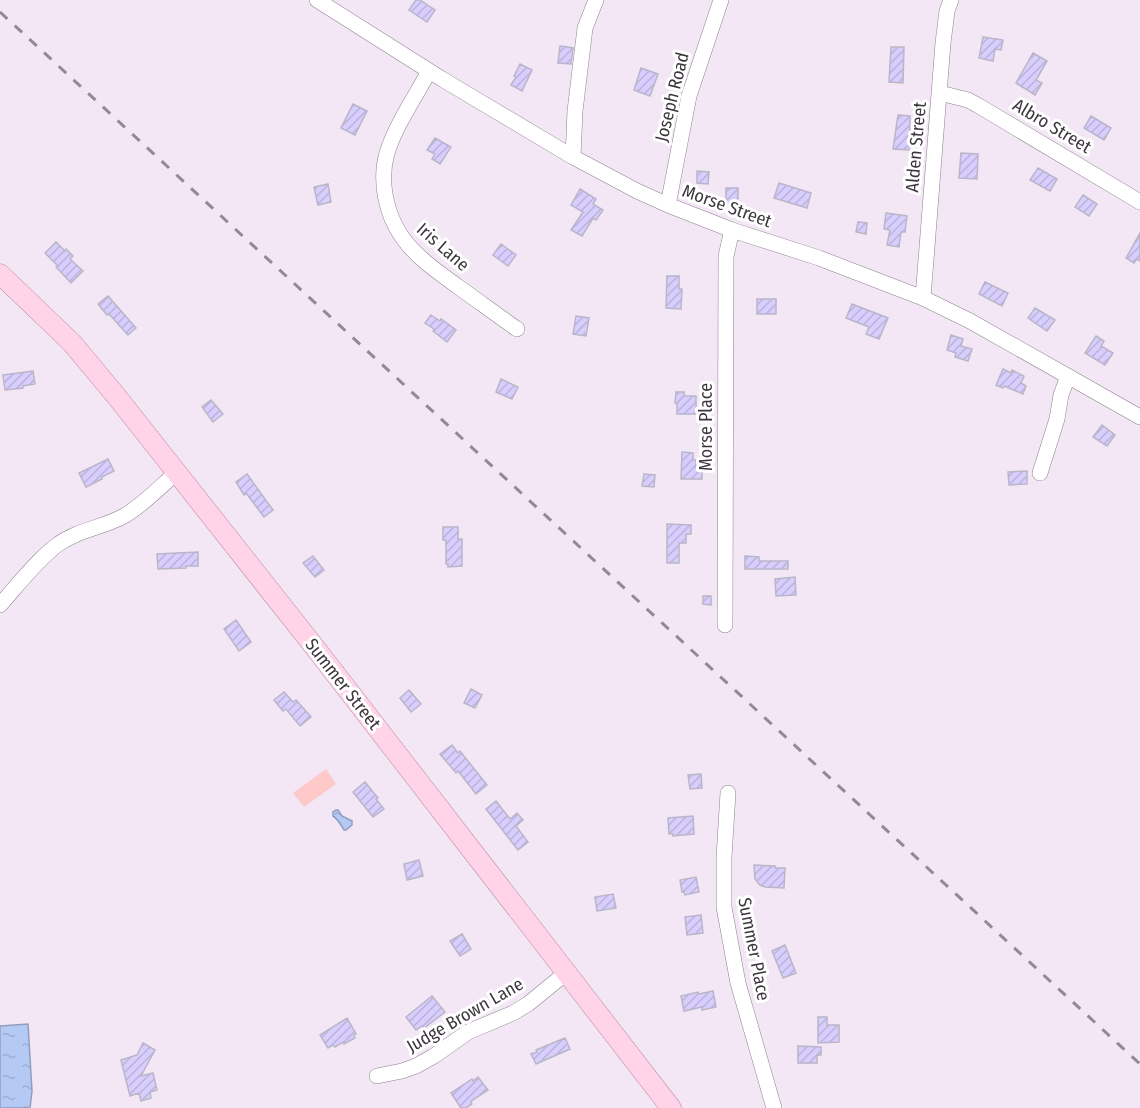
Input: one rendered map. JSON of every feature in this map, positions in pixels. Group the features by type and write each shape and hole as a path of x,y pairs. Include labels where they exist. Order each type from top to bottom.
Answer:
{"main road":[{"name":"Summer Street","path":"3,282 79,352 117,397 320,654 671,1108"}],"street":[{"name":"Morse Street","path":"317,0 429,71 573,157 637,191 732,230 819,258 923,298 970,321 1140,417"},
{"path":"573,157 575,111 585,28 596,0"},
{"name":"Joseph Road","path":"668,205 690,96 721,0"},
{"name":"Alden Street","path":"923,298 944,28 951,0"},
{"name":"Iris Lane","path":"429,71 387,154 384,165 389,212 402,238 424,260 517,329"},
{"name":"Albro Street","path":"940,93 968,100 1140,202"},
{"name":"Morse Place","path":"724,625 726,256 732,230"},
{"path":"1040,472 1057,419 1060,395 1068,376"},
{"path":"0,606 57,545 75,534 124,516 177,472"},
{"name":"Summer Place","path":"728,793 724,907 738,982 774,1108"},
{"name":"Judge Brown Lane","path":"377,1076 416,1066 468,1032 513,1013 528,1004 566,973"}],"shaded area":[{"path":"326,769 336,784 304,807 293,793"}],"water":[{"path":"336,810 352,821 352,825 346,830 333,816"},
{"path":"28,1024 32,1091 30,1108 0,1108 0,1026"}],"building":[{"path":"416,0 420,0 435,10 427,22 409,10"},
{"path":"983,37 1003,40 1001,50 995,49 993,61 979,58"},
{"path":"560,46 573,48 571,64 558,63"},
{"path":"891,47 904,47 903,83 889,82"},
{"path":"1033,53 1047,61 1036,80 1042,83 1035,95 1016,83"},
{"path":"520,64 532,70 522,91 511,85"},
{"path":"641,68 658,74 650,96 634,90"},
{"path":"353,104 367,111 355,135 341,128"},
{"path":"898,115 910,116 909,150 893,149"},
{"path":"1091,116 1111,128 1104,140 1084,128"},
{"path":"435,138 451,147 440,164 432,159 435,154 427,150"},
{"path":"961,153 978,154 977,179 959,178"},
{"path":"1038,168 1057,179 1050,191 1030,180"},
{"path":"697,171 709,172 708,184 697,183"},
{"path":"779,183 811,193 807,208 774,198"},
{"path":"328,184 331,202 318,205 314,187"},
{"path":"726,188 738,188 738,204 726,204"},
{"path":"580,189 596,199 593,204 603,210 596,220 593,218 582,236 571,230 583,212 571,205"},
{"path":"1083,195 1097,204 1089,216 1075,207"},
{"path":"886,213 907,216 905,232 901,232 899,247 887,245 890,230 884,229"},
{"path":"858,222 867,223 866,234 856,232"},
{"path":"1140,233 1140,261 1137,259 1134,263 1126,258"},
{"path":"56,242 73,256 70,259 83,271 71,283 45,253"},
{"path":"501,244 516,255 508,266 493,255"},
{"path":"667,276 679,276 679,289 682,289 681,309 666,308"},
{"path":"985,282 1008,293 1002,306 979,294"},
{"path":"108,296 136,328 128,335 98,304"},
{"path":"757,299 776,299 776,314 757,314"},
{"path":"852,304 888,318 879,339 866,334 869,327 846,318"},
{"path":"1035,308 1055,320 1047,331 1028,318"},
{"path":"431,315 456,330 447,342 425,323"},
{"path":"576,316 589,318 586,336 573,334"},
{"path":"951,335 963,339 961,346 972,349 968,361 955,357 956,353 947,350"},
{"path":"1096,336 1104,341 1101,346 1113,353 1105,365 1085,353"},
{"path":"1003,369 1011,373 1012,370 1024,376 1021,383 1026,386 1023,394 996,385"},
{"path":"33,371 35,384 5,390 3,375"},
{"path":"501,379 518,387 512,399 496,392"},
{"path":"676,392 684,392 684,396 696,396 696,414 677,414"},
{"path":"211,400 223,414 213,422 202,407"},
{"path":"1102,425 1115,435 1107,446 1093,437"},
{"path":"682,452 693,453 696,467 702,467 702,479 681,479"},
{"path":"108,459 114,471 86,487 79,473"},
{"path":"1027,471 1027,484 1009,485 1008,472"},
{"path":"247,474 273,510 264,517 246,493 244,495 236,482"},
{"path":"644,474 655,475 654,487 642,486"},
{"path":"667,524 691,525 691,534 686,534 686,543 679,543 679,563 667,563"},
{"path":"443,527 458,527 458,539 462,539 462,566 448,567 446,564 446,540 443,540"},
{"path":"198,552 198,566 158,569 157,554"},
{"path":"313,556 324,570 315,577 303,563"},
{"path":"745,556 759,557 759,561 788,561 788,569 745,569"},
{"path":"795,577 796,595 776,596 775,579"},
{"path":"703,596 711,596 711,605 703,604"},
{"path":"236,620 251,642 239,651 224,629"},
{"path":"471,689 482,695 475,708 464,703"},
{"path":"409,690 421,704 411,712 400,698"},
{"path":"284,692 293,702 296,700 311,717 300,726 286,709 283,711 274,700"},
{"path":"452,745 458,753 460,751 487,785 476,794 458,771 456,773 440,754"},
{"path":"701,774 702,788 690,789 688,775"},
{"path":"365,782 384,809 373,817 353,792"},
{"path":"496,801 510,819 517,813 523,820 516,826 528,842 518,850 486,809"},
{"path":"693,816 694,834 673,836 669,834 668,818"},
{"path":"419,860 423,876 407,880 404,864"},
{"path":"754,865 785,868 784,888 760,885 755,879"},
{"path":"696,877 699,892 685,895 682,892 680,880"},
{"path":"613,894 616,908 597,911 595,897"},
{"path":"701,915 703,933 687,935 685,917"},
{"path":"462,934 471,949 460,956 450,941"},
{"path":"785,945 796,973 783,978 772,951"},
{"path":"713,991 716,1007 684,1011 681,996"},
{"path":"432,996 445,1012 424,1028 422,1026 416,1030 406,1017"},
{"path":"818,1017 827,1017 827,1025 839,1025 839,1042 818,1043"},
{"path":"347,1018 356,1034 355,1038 344,1044 343,1042 328,1048 320,1035"},
{"path":"565,1038 570,1049 536,1064 531,1054"},
{"path":"143,1043 155,1050 141,1076 153,1073 157,1090 150,1092 151,1098 141,1101 139,1093 130,1096 121,1060 137,1055"},
{"path":"798,1046 821,1047 821,1055 817,1055 817,1063 798,1063"},
{"path":"478,1077 488,1090 471,1101 472,1104 466,1108 461,1108 451,1093"}],"railway":[{"path":"0,12 1140,1064"}]}
